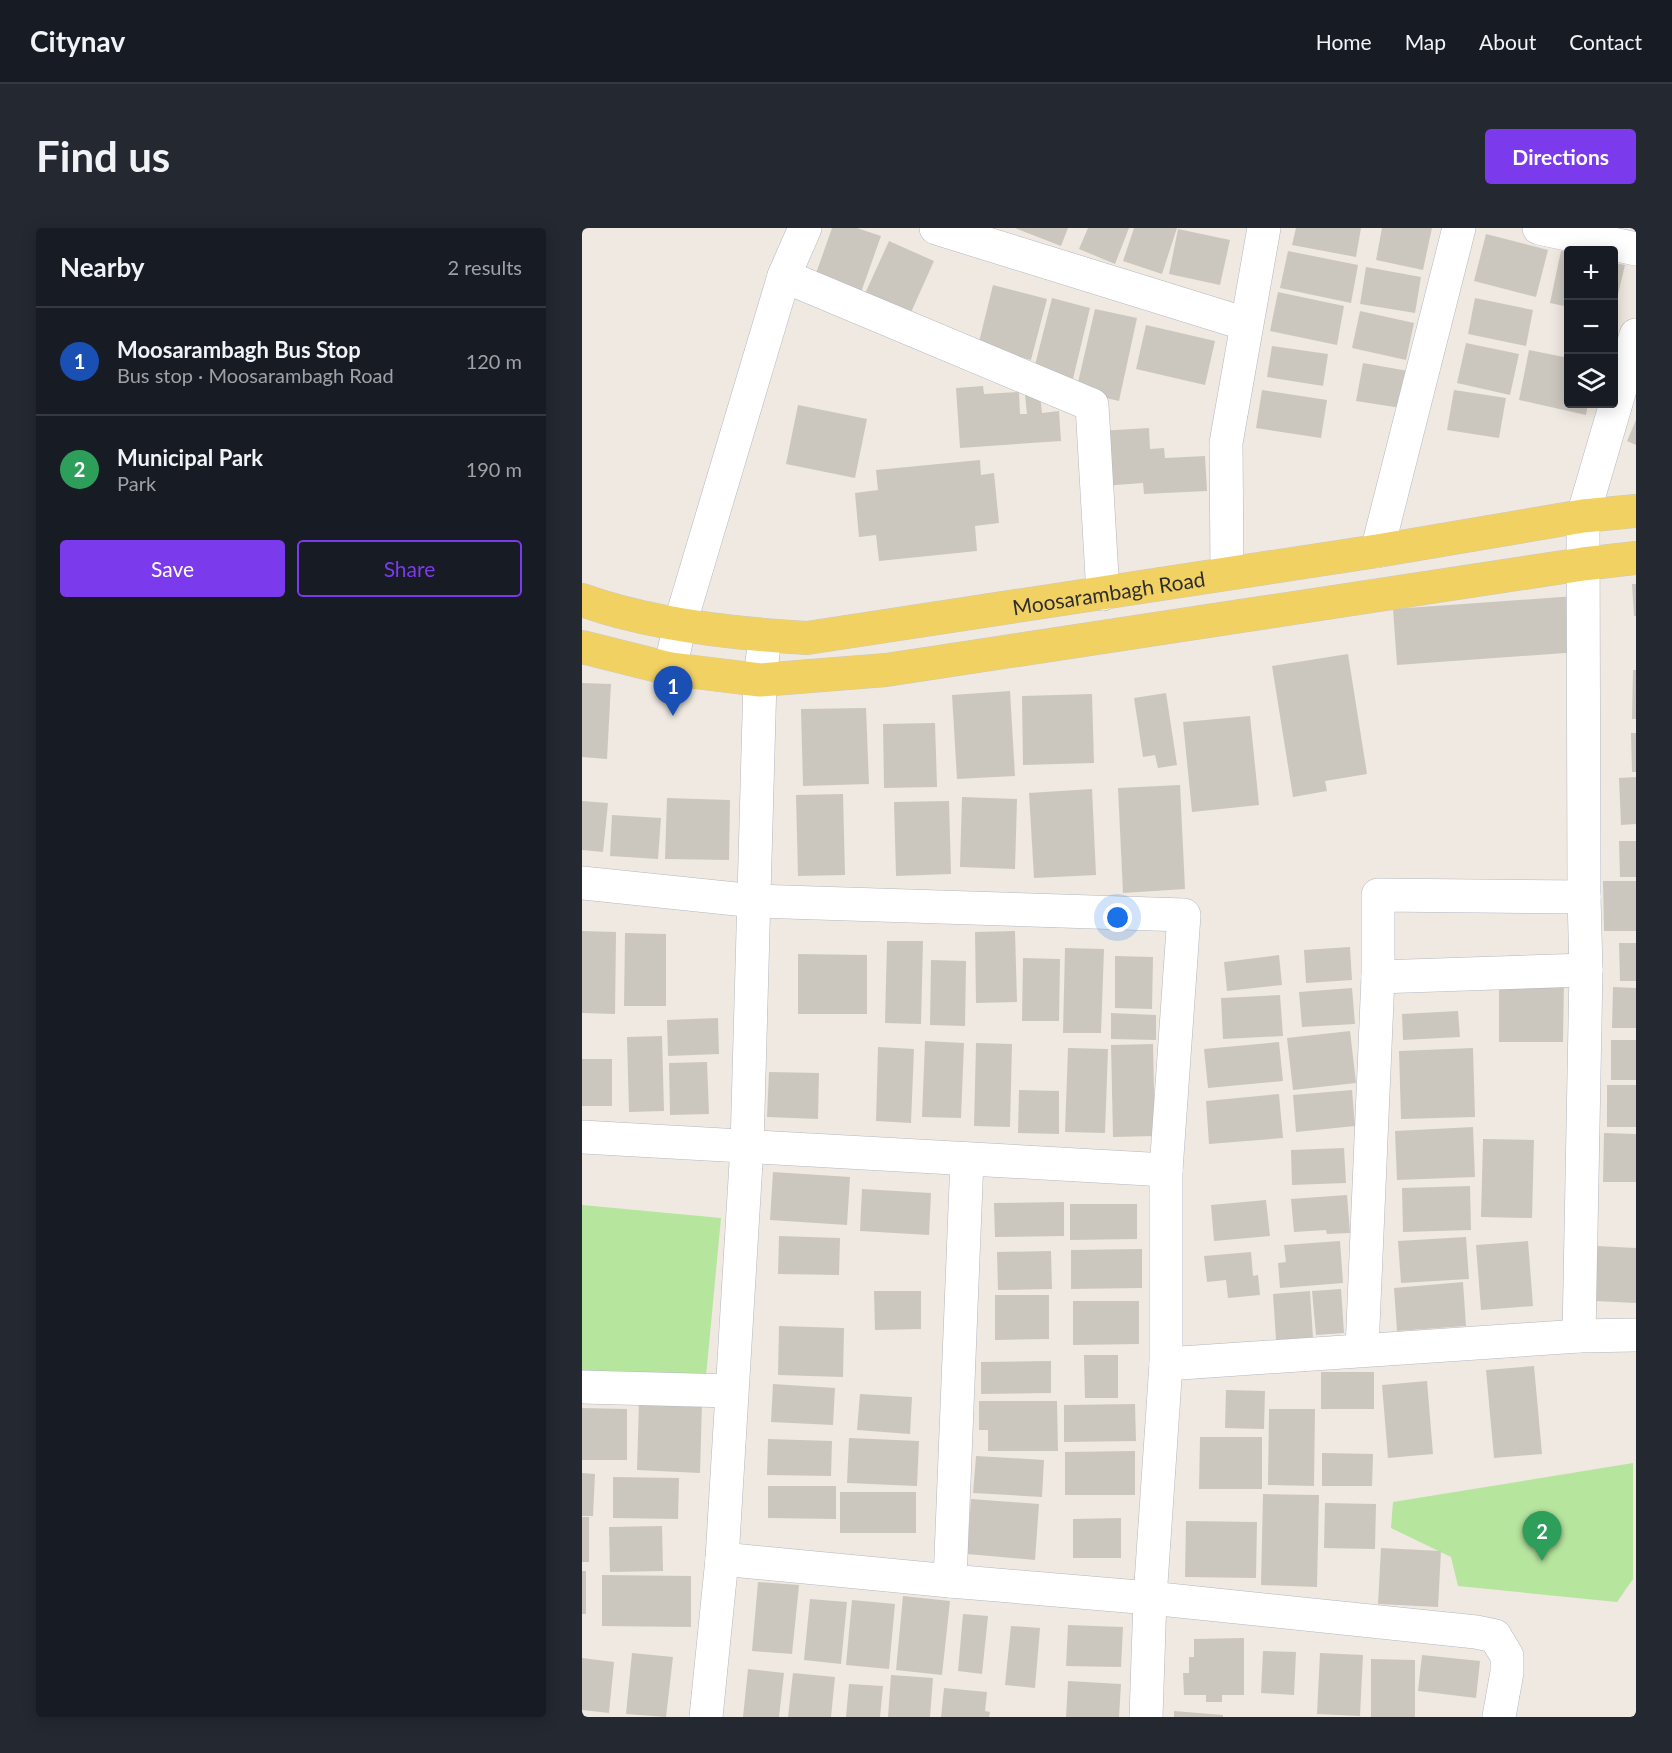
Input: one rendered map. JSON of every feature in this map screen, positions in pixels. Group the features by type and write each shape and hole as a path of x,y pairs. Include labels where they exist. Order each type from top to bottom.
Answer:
{"main road":[{"name":"Moosarambagh Road","path":"582,600 601,607 680,624 765,636 807,638 1377,552 1582,516 1636,511"},
{"name":"Moosarambagh Road","path":"582,647 670,669 760,680 886,670 1583,564 1636,558"}],"street":[{"path":"670,669 680,624 784,276 806,228"},
{"path":"936,228 1246,324"},
{"path":"1227,573 1226,443 1264,228"},
{"path":"1377,552 1460,228"},
{"path":"1539,228 1636,249"},
{"path":"784,276 1092,405 1102,594"},
{"path":"1579,1336 1586,970 1582,516 1636,335"},
{"path":"706,1717 722,1559 747,1146 760,680 765,636"},
{"path":"582,883 755,901 1184,915 1166,1170 1166,1364 1150,1598 1146,1717"},
{"path":"1362,1349 1377,977 1378,895 1584,897"},
{"path":"1377,977 1586,970"},
{"path":"582,1137 1166,1170"},
{"path":"950,1581 967,1159"},
{"path":"1166,1364 1362,1349 1579,1336 1636,1335"},
{"path":"582,1387 731,1391"},
{"path":"722,1559 1150,1598 1476,1632 1495,1636 1507,1656 1507,1672 1499,1717"}],"green space":[{"path":"582,1205 721,1218 706,1376 582,1374"},
{"path":"1633,1463 1633,1579 1617,1602 1458,1586 1451,1557 1391,1528 1393,1502"}],"building":[{"path":"832,228 857,228 881,236 859,298 813,282"},
{"path":"1015,228 1068,228 1061,246"},
{"path":"1088,228 1129,228 1115,264 1079,249"},
{"path":"1134,228 1177,228 1162,274 1123,261"},
{"path":"1296,228 1361,228 1356,257 1292,245"},
{"path":"1382,228 1432,228 1423,270 1376,260"},
{"path":"1178,229 1230,240 1220,285 1169,274"},
{"path":"1486,234 1548,250 1536,297 1474,281"},
{"path":"889,241 934,261 908,319 863,298"},
{"path":"1288,251 1358,265 1351,303 1280,288"},
{"path":"1561,251 1564,251 1564,306 1550,303"},
{"path":"1618,264 1625,265 1618,294"},
{"path":"1366,267 1421,277 1415,313 1360,304"},
{"path":"993,285 1047,299 1031,360 978,346"},
{"path":"1278,292 1344,306 1337,345 1270,331"},
{"path":"1052,298 1090,308 1072,383 1033,373"},
{"path":"1475,298 1533,310 1526,346 1468,334"},
{"path":"1095,309 1137,318 1119,401 1076,391"},
{"path":"1360,311 1414,323 1406,360 1352,348"},
{"path":"1146,325 1215,341 1205,385 1136,369"},
{"path":"1466,343 1519,354 1510,395 1457,383"},
{"path":"1272,346 1328,354 1323,386 1267,377"},
{"path":"1529,350 1564,357 1564,408 1587,408 1586,415 1519,400"},
{"path":"1363,363 1408,371 1401,408 1356,401"},
{"path":"983,386 984,394 1019,392 1020,414 1027,414 1025,395 1040,394 1042,413 1059,411 1061,441 960,448 956,388"},
{"path":"1262,390 1327,400 1321,438 1256,428"},
{"path":"1454,390 1506,398 1499,438 1447,430"},
{"path":"798,405 867,419 855,478 786,464"},
{"path":"1636,420 1636,445 1627,441"},
{"path":"1149,428 1150,449 1164,448 1165,458 1205,456 1207,491 1144,494 1143,483 1102,486 1099,431"},
{"path":"980,460 981,475 994,473 999,523 975,526 977,551 879,561 876,535 859,537 855,493 878,490 876,470"},
{"path":"1632,584 1636,584 1636,616 1634,616"},
{"path":"1575,596 1579,652 1397,665 1393,609"},
{"path":"1348,654 1367,774 1325,781 1327,791 1293,797 1272,666"},
{"path":"1633,670 1636,670 1636,719 1632,719"},
{"path":"582,683 611,684 607,759 582,757"},
{"path":"1010,691 1015,776 957,779 952,695"},
{"path":"1166,693 1177,765 1158,768 1155,755 1143,757 1134,698"},
{"path":"1092,694 1094,763 1023,765 1022,696"},
{"path":"866,708 869,784 803,786 801,709"},
{"path":"1250,716 1259,805 1192,812 1183,722"},
{"path":"935,723 937,787 884,788 883,724"},
{"path":"1631,733 1636,733 1636,772 1632,772"},
{"path":"1636,777 1636,824 1621,825 1619,778"},
{"path":"1180,785 1185,889 1123,893 1118,788"},
{"path":"1092,789 1096,875 1034,878 1029,793"},
{"path":"843,794 845,875 798,876 796,795"},
{"path":"962,797 1017,799 1015,869 960,867"},
{"path":"667,798 730,800 729,860 665,859"},
{"path":"582,801 608,803 603,852 582,850"},
{"path":"949,801 951,874 896,876 894,802"},
{"path":"612,815 661,818 658,859 610,856"},
{"path":"1619,841 1636,841 1636,877 1620,877"},
{"path":"1603,881 1636,881 1636,931 1604,931"},
{"path":"582,931 616,932 615,1014 582,1013"},
{"path":"1015,931 1017,1002 976,1003 975,932"},
{"path":"625,933 666,934 666,1006 624,1006"},
{"path":"887,941 923,941 921,1024 885,1023"},
{"path":"1619,943 1636,943 1636,981 1620,981"},
{"path":"1350,947 1352,980 1306,983 1304,950"},
{"path":"1065,948 1104,949 1101,1033 1063,1033"},
{"path":"798,954 867,955 867,1014 798,1014"},
{"path":"1279,955 1282,985 1227,991 1224,962"},
{"path":"1115,956 1153,957 1152,1009 1115,1008"},
{"path":"1023,958 1060,959 1059,1021 1022,1021"},
{"path":"931,960 966,961 965,1026 930,1025"},
{"path":"1499,979 1564,979 1563,1042 1499,1042"},
{"path":"1613,987 1636,988 1636,1028 1612,1028"},
{"path":"1352,988 1355,1024 1302,1027 1299,992"},
{"path":"1280,995 1283,1036 1223,1039 1221,998"},
{"path":"1458,1011 1460,1037 1403,1040 1402,1014"},
{"path":"1111,1013 1156,1015 1156,1040 1111,1039"},
{"path":"718,1018 719,1054 668,1056 667,1020"},
{"path":"1350,1031 1356,1083 1293,1090 1287,1038"},
{"path":"662,1036 664,1111 629,1112 627,1037"},
{"path":"1611,1040 1636,1040 1636,1080 1611,1080"},
{"path":"925,1041 964,1043 961,1118 922,1117"},
{"path":"1279,1042 1283,1081 1208,1088 1204,1049"},
{"path":"976,1043 1012,1044 1010,1127 974,1126"},
{"path":"1153,1044 1155,1136 1113,1137 1111,1045"},
{"path":"878,1047 914,1049 911,1123 876,1121"},
{"path":"1068,1048 1108,1049 1105,1133 1065,1132"},
{"path":"1473,1048 1475,1117 1401,1119 1399,1051"},
{"path":"582,1059 612,1059 612,1106 582,1106"},
{"path":"707,1062 709,1114 670,1115 669,1063"},
{"path":"769,1072 819,1073 818,1119 767,1117"},
{"path":"1607,1085 1636,1085 1636,1127 1607,1127"},
{"path":"1019,1090 1059,1091 1059,1134 1018,1133"},
{"path":"1352,1090 1355,1126 1296,1132 1293,1095"},
{"path":"1279,1094 1283,1138 1209,1144 1206,1101"},
{"path":"1473,1127 1475,1177 1397,1180 1395,1131"},
{"path":"1604,1133 1636,1134 1636,1182 1603,1182"},
{"path":"1483,1139 1534,1140 1532,1218 1481,1217"},
{"path":"1344,1148 1346,1183 1292,1185 1291,1150"},
{"path":"773,1172 850,1177 847,1225 770,1220"},
{"path":"1470,1186 1471,1230 1403,1232 1402,1188"},
{"path":"862,1189 931,1193 929,1235 860,1231"},
{"path":"1347,1195 1350,1233 1327,1234 1326,1230 1294,1232 1291,1199"},
{"path":"1266,1200 1270,1236 1214,1241 1211,1205"},
{"path":"1064,1202 1064,1236 995,1237 994,1203"},
{"path":"1070,1204 1137,1204 1137,1239 1070,1240"},
{"path":"779,1236 840,1238 839,1275 778,1274"},
{"path":"1466,1237 1469,1279 1401,1283 1398,1241"},
{"path":"1340,1241 1343,1283 1280,1288 1278,1263 1286,1262 1284,1245"},
{"path":"1528,1241 1533,1306 1481,1310 1476,1245"},
{"path":"1597,1246 1636,1248 1636,1303 1595,1301"},
{"path":"1142,1249 1142,1288 1071,1289 1071,1250"},
{"path":"1051,1251 1052,1289 998,1290 997,1252"},
{"path":"1251,1252 1253,1276 1258,1275 1260,1295 1228,1298 1226,1280 1207,1282 1204,1256"},
{"path":"1463,1282 1466,1326 1397,1331 1394,1288"},
{"path":"1341,1289 1344,1333 1316,1335 1312,1291"},
{"path":"874,1291 921,1291 921,1329 875,1330"},
{"path":"1310,1291 1313,1338 1276,1340 1273,1294"},
{"path":"995,1295 1049,1295 1049,1339 995,1340"},
{"path":"1073,1301 1139,1301 1139,1344 1073,1345"},
{"path":"779,1326 844,1328 843,1377 778,1375"},
{"path":"1084,1355 1118,1355 1118,1398 1085,1398"},
{"path":"1051,1361 1051,1393 981,1394 981,1362"},
{"path":"1534,1366 1542,1454 1494,1458 1486,1370"},
{"path":"1321,1372 1374,1372 1374,1409 1321,1409"},
{"path":"1427,1381 1433,1454 1388,1458 1382,1385"},
{"path":"773,1384 835,1388 833,1425 771,1422"},
{"path":"1226,1390 1265,1391 1264,1429 1225,1428"},
{"path":"860,1394 912,1397 910,1434 857,1430"},
{"path":"639,1400 702,1402 700,1473 637,1470"},
{"path":"979,1401 1057,1401 1058,1451 988,1451 988,1430 979,1430"},
{"path":"1135,1404 1136,1441 1064,1442 1064,1405"},
{"path":"582,1408 627,1409 627,1460 582,1460"},
{"path":"1269,1409 1315,1409 1314,1486 1268,1485"},
{"path":"1200,1437 1262,1437 1262,1489 1199,1489"},
{"path":"849,1438 919,1441 917,1486 847,1483"},
{"path":"768,1439 832,1441 831,1476 767,1475"},
{"path":"1135,1451 1135,1495 1065,1495 1065,1452"},
{"path":"1322,1453 1373,1454 1372,1486 1322,1486"},
{"path":"976,1456 1044,1460 1042,1497 973,1493"},
{"path":"582,1473 595,1474 593,1516 582,1516"},
{"path":"613,1477 679,1478 678,1519 613,1518"},
{"path":"768,1486 836,1486 836,1519 768,1518"},
{"path":"840,1492 916,1492 916,1533 840,1533"},
{"path":"1263,1494 1319,1495 1317,1587 1261,1585"},
{"path":"971,1499 1039,1504 1035,1560 967,1554"},
{"path":"1325,1503 1376,1504 1375,1549 1324,1548"},
{"path":"582,1517 589,1517 589,1562 582,1562"},
{"path":"1121,1518 1121,1558 1073,1558 1073,1519"},
{"path":"1186,1521 1257,1522 1256,1578 1185,1577"},
{"path":"662,1526 663,1571 610,1572 609,1527"},
{"path":"1381,1548 1441,1551 1438,1607 1378,1604"},
{"path":"582,1571 586,1571 586,1614 582,1614"},
{"path":"602,1575 691,1576 691,1627 602,1626"},
{"path":"758,1582 799,1585 792,1654 752,1651"},
{"path":"903,1596 950,1601 942,1675 896,1670"},
{"path":"810,1599 847,1602 841,1664 804,1660"},
{"path":"852,1600 895,1604 889,1669 846,1665"},
{"path":"963,1614 988,1616 982,1674 958,1671"},
{"path":"1068,1625 1123,1627 1121,1667 1066,1666"},
{"path":"1011,1626 1040,1628 1035,1688 1005,1685"},
{"path":"1244,1638 1244,1695 1222,1695 1222,1702 1206,1702 1206,1695 1184,1695 1183,1673 1189,1673 1189,1657 1194,1657 1194,1639"},
{"path":"1263,1651 1296,1652 1294,1695 1261,1693"},
{"path":"632,1653 673,1657 666,1717 626,1714"},
{"path":"1320,1653 1363,1655 1360,1716 1317,1714"},
{"path":"1422,1655 1480,1661 1476,1698 1418,1691"},
{"path":"582,1658 614,1662 609,1713 582,1710"},
{"path":"1371,1659 1415,1660 1415,1717 1371,1717"},
{"path":"748,1669 784,1673 779,1717 743,1717"},
{"path":"793,1673 835,1677 831,1717 788,1717"},
{"path":"891,1675 933,1678 930,1717 888,1717"},
{"path":"1068,1681 1121,1684 1119,1717 1066,1717"},
{"path":"849,1684 883,1686 880,1717 846,1717"},
{"path":"944,1688 987,1692 985,1711 990,1712 989,1717 941,1717"},
{"path":"1174,1711 1223,1715 1223,1717 1174,1717"}],"place":[{"name":"Moosarambagh Bus Stop","path":"673,716"},
{"name":"Municipal Park","path":"1542,1561"}]}
